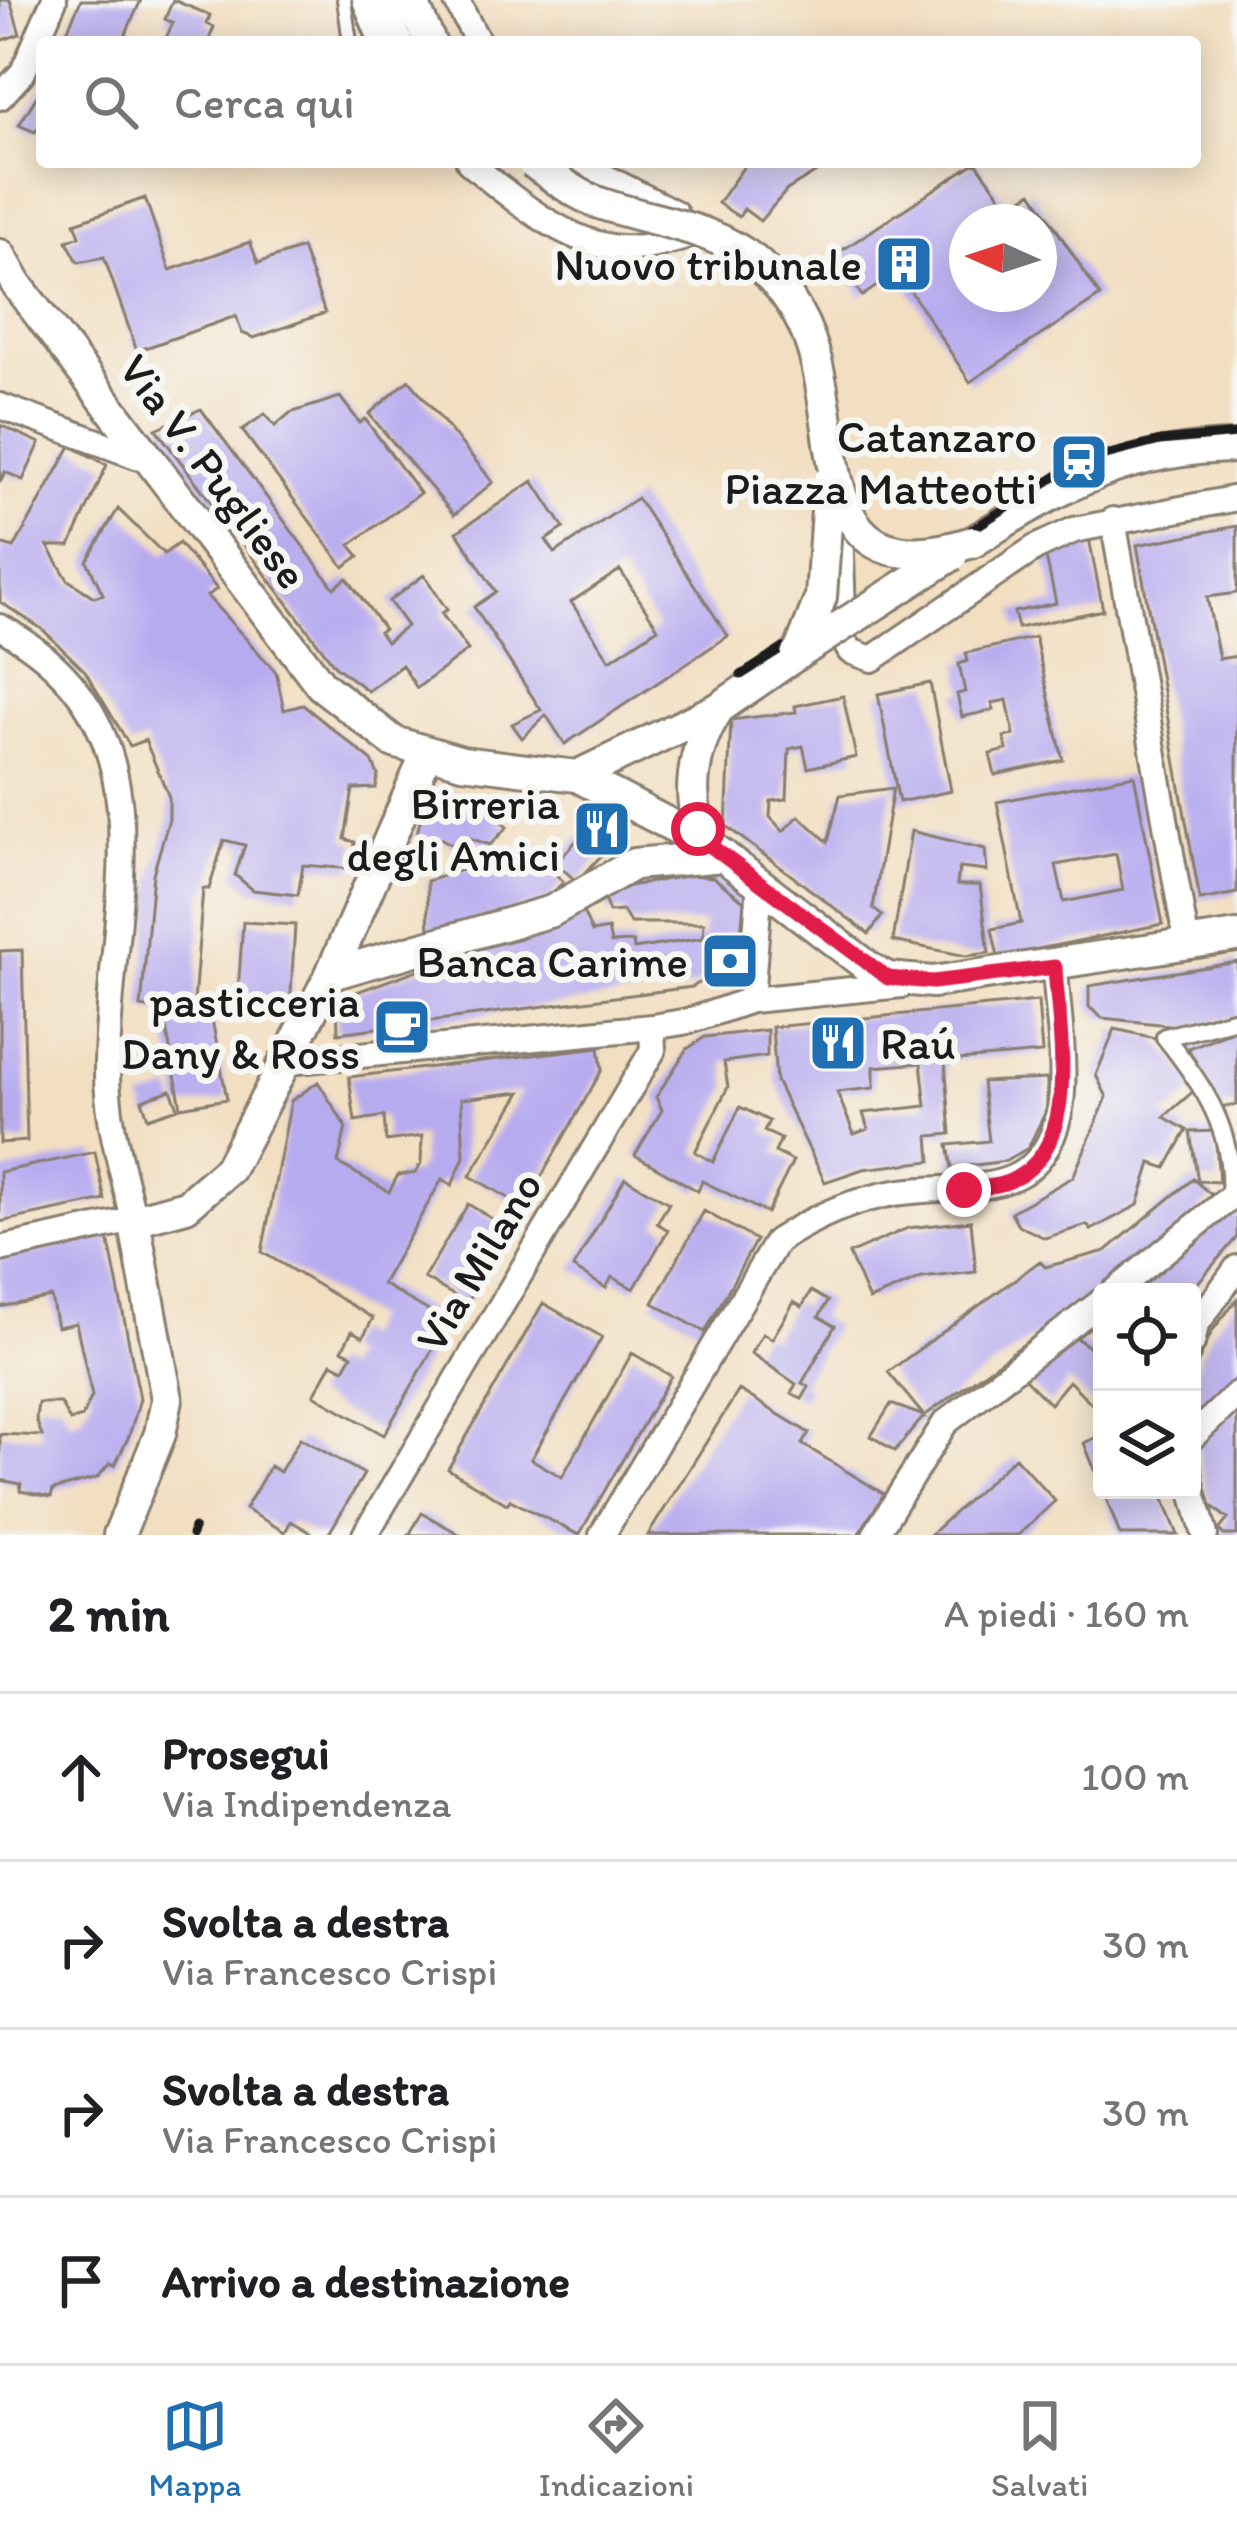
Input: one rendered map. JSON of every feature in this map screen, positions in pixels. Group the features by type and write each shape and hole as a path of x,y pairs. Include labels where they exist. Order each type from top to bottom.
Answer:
{"street":[{"path":"38,36 54,0"},
{"path":"365,0 380,36"},
{"path":"383,0 398,36"},
{"path":"411,0 427,36"},
{"path":"440,0 456,36"},
{"path":"456,0 475,36"},
{"path":"0,97 23,72 36,42"},
{"path":"477,168 513,197 575,233 617,248 648,247 716,229"},
{"path":"500,168 617,248"},
{"path":"542,168 594,201 731,246 772,279 797,312 814,350 830,463 848,518 872,541 921,554 973,542"},
{"path":"586,168 613,185 716,229"},
{"path":"607,168 745,244 782,275 811,318 821,345 838,463 844,640 850,651 872,659 1035,548 1113,520 1237,499"},
{"name":"Via V. Pugliese","path":"0,255 147,460 321,685 372,729 427,753 531,773 577,776"},
{"path":"0,406 147,460"},
{"path":"577,776 719,707 1084,475 1148,456 1237,448"},
{"path":"796,655 808,639 821,597 830,463"},
{"path":"1113,520 1187,945"},
{"path":"0,627 38,652 77,690 96,718 116,770 124,824 107,1088 167,1399 160,1434 119,1535"},
{"path":"716,850 695,811 695,763 706,728 719,707"},
{"path":"0,1249 187,1206 215,1185 287,1062 331,974 427,753"},
{"path":"577,776 716,850 871,969 888,978 933,982"},
{"path":"331,974 552,911 634,864 716,850"},
{"path":"751,1000 760,883"},
{"path":"287,1062 652,1027 689,1022 751,1000 1055,967 1237,936"},
{"path":"602,1535 777,1240 821,1213 896,1192 964,1190 1009,1181 1038,1161 1060,1113 1055,967"},
{"path":"1125,1283 1234,1194 1225,1128 1200,1081 1165,1037 1237,1019"},
{"name":"Via Milano","path":"364,1535 653,1050 652,1027"},
{"path":"1201,1318 1237,1268"},
{"path":"875,1535 945,1423 1093,1308"},
{"path":"1201,1428 1237,1394"},
{"path":"1195,1499 1205,1535"}],"lane":[{"path":"344,0 349,36"}],"building":[{"path":"0,0 10,0 20,34 0,41"},
{"path":"81,0 141,0 125,36 65,36"},
{"path":"173,0 210,15 207,24 214,27 210,36 167,36 173,23 165,19"},
{"path":"36,98 36,131 19,125"},
{"path":"743,168 818,171 787,190 760,221 744,209 739,217 718,203"},
{"name":"Nuovo tribunale","path":"967,168 980,168 1007,204 949,204 949,312 1057,312 1057,230 1100,296 970,382 898,272 862,296 835,255"},
{"name":"Nuovo tribunale","path":"1032,192 1040,204 1014,204"},
{"path":"145,198 170,270 250,242 258,263 302,248 325,313 254,338 242,333 236,316 137,351 104,257 78,262 67,241 80,236 75,223"},
{"path":"409,380 493,482 454,515 369,414"},
{"path":"340,397 360,423 365,419 420,493 350,545 359,556 344,567 242,430 265,414 275,426 290,413"},
{"path":"201,409 334,588 347,578 384,629 379,632 386,642 407,626 389,601 424,575 447,610 441,613 468,650 417,688 402,665 368,691 335,666 156,429"},
{"path":"0,425 40,443 23,480 5,472 0,482"},
{"path":"71,446 107,465 70,546 48,546 68,580 94,597 103,594 87,561 118,509 164,554 179,543 217,589 207,596 276,672 284,710 303,705 372,761 378,775 376,788 353,789 345,839 355,842 353,869 303,865 298,895 253,890 235,875 245,845 224,840 209,889 203,889 193,1015 211,1014 227,1099 181,1107 163,1011 141,1007 153,874 169,819 169,797 145,740 130,746 85,671 42,629 0,602 0,544 14,548"},
{"path":"533,481 564,528 546,540 555,553 637,498 728,636 565,744 546,715 522,738 512,724 541,710 474,607 496,592 457,532","holes":["620,570 658,628 610,660 571,602"]},
{"path":"1237,526 1237,593 1207,597 1219,659 1237,656 1237,893 1200,900 1137,545"},
{"path":"1089,538 1103,610 1018,628 1014,612 1056,603 1044,548"},
{"path":"1035,637 1063,760 995,775 990,754 1007,750 1004,737 1014,735 1007,700 992,703 994,710 962,717 957,694 965,692 959,664 968,661 966,653"},
{"path":"930,683 951,791 899,802 878,694"},
{"path":"843,696 856,757 808,768 803,746 789,749 787,799 771,801 770,817 783,831 799,816 828,842 840,795 893,788 873,908 882,916 869,934 726,826 731,720 796,712 795,706"},
{"path":"1134,775 1163,924 998,957 992,929 1021,923 997,802","holes":["1116,854 1123,890 1064,902 1056,865"]},
{"path":"442,786 482,805 507,827 490,845 466,837 459,848 440,838 414,843 423,811"},
{"path":"588,828 609,847 577,882 556,863"},
{"path":"911,831 985,849 987,871 959,868 957,885 980,885 989,953 966,956 893,941"},
{"path":"531,848 563,882 546,901 429,933 427,881"},
{"path":"691,875 713,877 744,901 739,959 692,987 338,1033 337,999 473,950 524,937 583,912 592,932 608,929 611,943 633,942 634,949 703,938 704,923 630,923 623,911 609,912 601,891"},
{"path":"243,922 295,925 290,1010 237,1006"},
{"path":"22,950 27,1141 0,1143 0,951"},
{"path":"1237,962 1237,1016 1188,1027 1102,1018 1089,1007 1089,986"},
{"path":"1038,1001 1042,1053 945,1061 951,1134 929,1136 931,1161 863,1169 825,1182 776,1081 772,1027","holes":["921,1063 926,1106 863,1113 868,1129 854,1134 837,1092 874,1088 874,1067"]},
{"path":"1115,1029 1155,1038 1198,1087 1164,1117 1187,1130 1166,1168 1151,1163 1138,1205 1091,1230 1087,1225 1045,1238 1018,1225 1011,1212 1073,1177 1107,1097 1096,1075"},
{"path":"1237,1029 1237,1105 1220,1107 1188,1048"},
{"path":"767,1030 767,1056 724,1062 728,1087 695,1152 713,1162 740,1107 769,1121 764,1131 781,1139 775,1152 793,1161 767,1213 702,1181 698,1191 635,1155 662,1110 656,1097 687,1049 705,1037"},
{"path":"599,1047 602,1070 524,1207 470,1176 521,1092 461,1099 464,1157 452,1185 442,1179 382,1284 448,1322 384,1435 314,1395 332,1363 344,1369 352,1355 342,1350 352,1331 363,1337 373,1318 262,1252 291,1101 318,1082 346,1127 338,1163 389,1192 398,1175 415,1173 421,1164 422,1136 386,1141 384,1116 355,1121 349,1077"},
{"path":"1047,1079 1047,1109 1028,1148 1006,1161 952,1168 948,1145 989,1141 982,1082"},
{"path":"171,1090 178,1108 148,1118 142,1100"},
{"path":"1215,1131 1219,1182 1198,1181 1190,1132"},
{"path":"95,1152 105,1200 0,1222 0,1172"},
{"path":"625,1178 669,1203 657,1223 668,1230 634,1289 612,1277 606,1288 573,1268"},
{"path":"1193,1179 1214,1197 1108,1283 1093,1283 1093,1294 924,1416 888,1372 1040,1261 1045,1267 1106,1251"},
{"path":"1231,1202 1237,1207 1237,1237 1198,1283 1143,1283 1198,1242"},
{"path":"468,1204 510,1230 467,1303 424,1278"},
{"path":"704,1211 756,1240 705,1332 653,1303"},
{"path":"971,1221 976,1272 922,1278 869,1300 849,1254 908,1228"},
{"path":"108,1237 140,1399 129,1436 115,1465 110,1463 97,1478 53,1490 51,1497 20,1491 21,1484 0,1480 0,1434 42,1436 36,1419 38,1403 60,1403 70,1421 82,1417 92,1396 76,1323 57,1327 51,1297 0,1307 0,1259"},
{"path":"811,1291 828,1301 819,1317 835,1326 802,1383 809,1387 802,1399 791,1393 796,1384 751,1353 763,1333 772,1339 794,1302 802,1307"},
{"path":"1237,1299 1237,1377 1201,1411 1201,1356 1212,1331"},
{"path":"543,1303 602,1337 531,1459 562,1477 632,1353 671,1376 579,1535 510,1500 507,1504 448,1469"},
{"path":"1074,1336 1093,1350 1093,1405 1069,1381 1050,1404 1021,1375"},
{"path":"739,1390 809,1433 802,1444 884,1494 858,1535 648,1535"},
{"path":"891,1404 924,1416 895,1451 871,1436"},
{"path":"1237,1406 1237,1535 1219,1530 1228,1519 1209,1504 1201,1439"},
{"path":"300,1438 364,1474 328,1535 315,1535 291,1521 285,1532 245,1509 270,1466 280,1472"},
{"path":"1093,1439 1093,1466 1084,1443"},
{"path":"1015,1457 1055,1501 1018,1535 930,1535"},
{"path":"1106,1499 1164,1499 1178,1535 1120,1535"},
{"path":"422,1513 461,1535 409,1535"}],"railway":[{"path":"741,675 1079,462 1160,441 1237,434"},
{"path":"192,1535 194,1528"}],"place":[{"name":"Nuovo tribunale","path":"904,264"},
{"name":"Catanzaro Piazza Matteotti","path":"1079,462"},
{"name":"Birreria degli Amici","path":"602,829"},
{"name":"Banca Carime","path":"730,961"},
{"name":"pasticceria Dany & Ross","path":"402,1027"},
{"name":"Raú","path":"838,1043"}],"route":[{"path":"698,829 708,844 888,978 933,982 1055,967 1060,1113 1038,1161 1009,1181 964,1190"}]}
